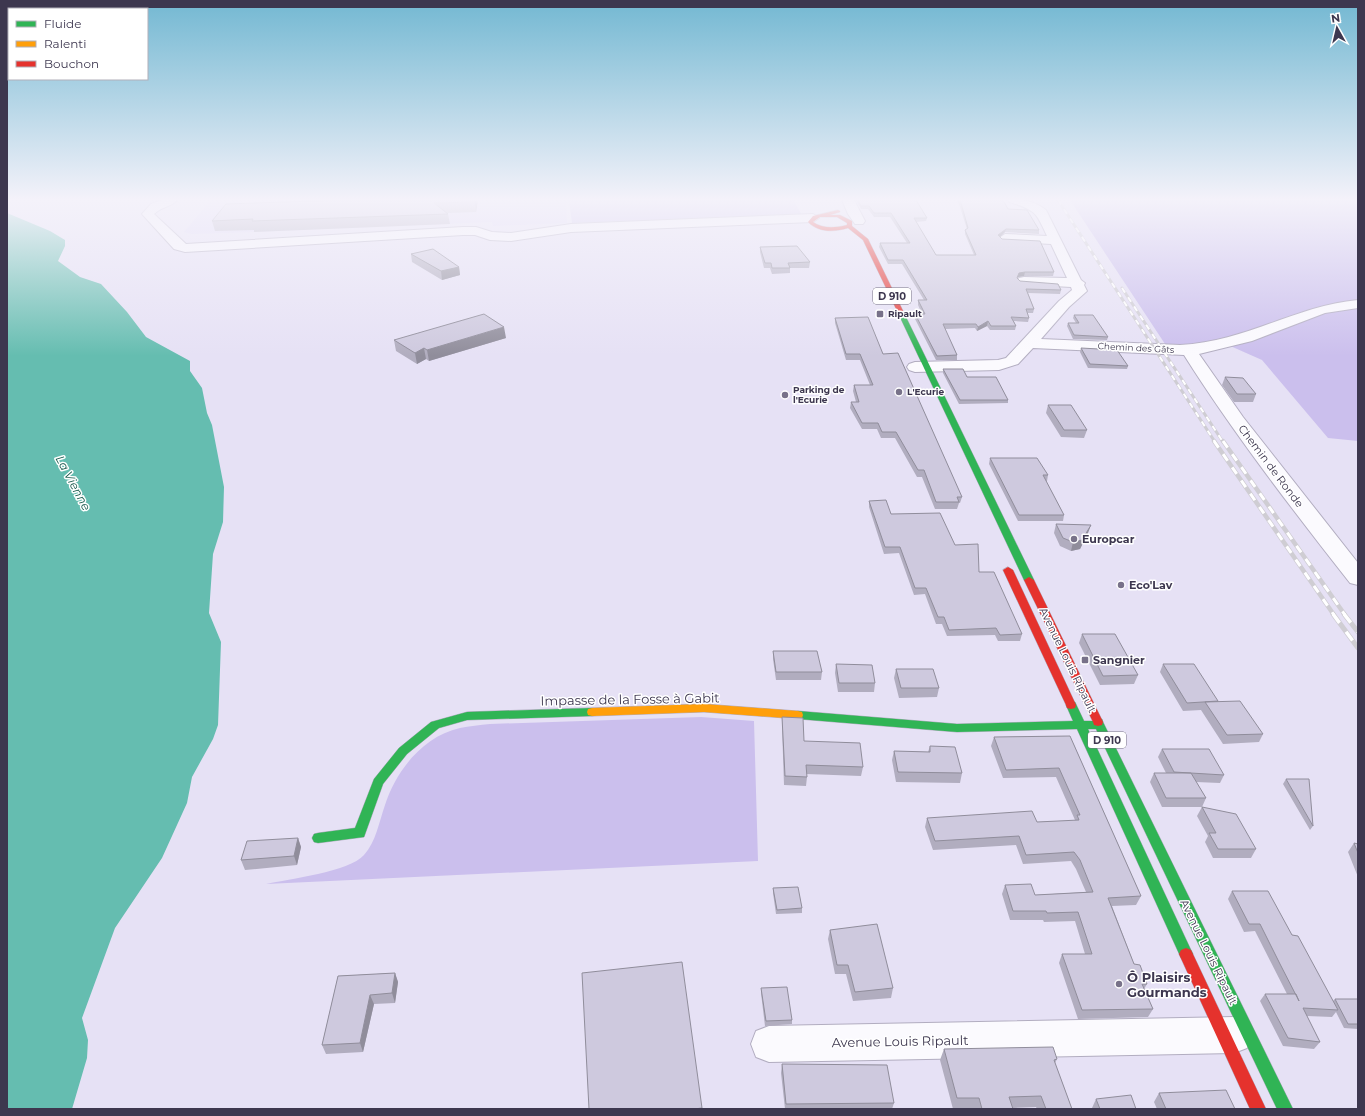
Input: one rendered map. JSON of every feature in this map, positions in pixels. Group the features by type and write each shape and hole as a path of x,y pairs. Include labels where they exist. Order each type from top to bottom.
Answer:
{"main road":[{"name":"D 910","path":"862,252 886,304"},
{"name":"D 910","path":"871,252 920,368"},
{"name":"Avenue Louis Ripault","path":"920,368 1100,724 1237,1035 1258,1109"},
{"name":"Avenue Louis Ripault","path":"1004,561 1080,725 1237,1035 1285,1109"},
{"name":"Impasse de la Fosse à Gabit","path":"318,838 360,832 378,782 403,751 435,725 467,716 704,708 957,728 1100,724"}],"street":[{"path":"920,368 999,366 1012,361 1064,304 1080,291 1078,283 1061,252"},
{"path":"1024,281 1078,283"},
{"name":"Chemin des Gâts","path":"1029,343 1189,350 1227,344 1247,338 1320,310 1336,306 1358,304"},
{"name":"Chemin de Ronde","path":"1189,350 1237,421 1358,578"},
{"name":"Avenue Louis Ripault","path":"769,1044 1237,1035"}],"shaded area":[{"path":"1104,252 1358,252 1358,441 1328,438 1262,360 1219,341 1167,347"},
{"path":"701,717 754,721 758,861 266,884 318,874 346,866 364,855 372,844 377,832 390,792 404,768 423,747 447,732 463,727 490,724"}],"water":[{"name":"La Vienne","path":"7,252 62,252 58,261 80,277 101,284 127,312 146,337 190,361 190,371 202,388 207,413 212,425 224,487 223,522 213,554 209,613 221,642 218,725 213,739 192,777 187,803 162,858 115,928 82,1018 88,1040 87,1058 72,1109 7,1109"}],"building":[{"path":"419,252 437,252 459,267 441,271 411,254"},
{"path":"762,252 802,252 810,262 788,263 790,268 772,268 771,263 765,263"},
{"path":"884,252 934,252 936,255 976,255 975,252 1045,252 1054,272 1025,272 1019,273 1017,278 1020,281 1058,284 1061,290 1026,289 1034,309 1026,309 1029,318 1011,317 1016,326 991,326 988,321 978,327 976,324 943,324 957,355 937,356 915,314 925,314 918,300 927,300 903,260 888,260"},
{"path":"484,314 504,327 427,350 424,348 415,353 394,340"},
{"path":"1074,315 1093,315 1108,337 1074,335 1068,323 1079,323"},
{"path":"868,317 883,354 898,353 962,497 957,497 959,502 936,502 924,470 918,470 896,432 882,432 878,423 862,423 851,402 859,402 854,385 873,385 860,354 846,354 835,318"},
{"path":"1081,348 1117,350 1128,366 1090,364"},
{"path":"943,369 963,369 967,377 996,377 1008,400 960,400"},
{"path":"1225,377 1243,378 1256,394 1237,394"},
{"path":"1048,405 1071,405 1087,430 1064,430"},
{"path":"990,458 1037,458 1048,475 1043,475 1064,515 1019,515"},
{"path":"886,500 891,514 940,513 955,545 978,544 979,572 994,572 1022,634 1000,635 996,628 949,630 944,617 938,617 926,588 915,588 900,547 885,547 869,501"},
{"path":"1056,524 1091,525 1082,540 1073,542 1063,538"},
{"path":"1082,634 1115,634 1138,675 1103,676"},
{"path":"773,651 817,651 822,672 776,672"},
{"path":"836,664 872,665 875,683 839,683"},
{"path":"1163,664 1194,664 1218,701 1187,703"},
{"path":"896,669 933,669 939,688 901,688"},
{"path":"1240,701 1263,734 1227,735 1205,702"},
{"path":"782,717 803,718 804,741 860,743 863,767 806,765 807,777 785,776"},
{"path":"1070,736 1141,896 1108,898 1134,964 1140,965 1147,984 1142,984 1153,1009 1082,1010 1062,954 1092,954 1078,912 1047,913 1046,911 1013,911 1005,885 1031,884 1035,895 1093,892 1080,860 1074,852 1026,855 1019,836 935,841 927,818 1032,811 1037,822 1079,820 1077,815 1080,815 1059,768 1006,770 994,737"},
{"path":"930,746 955,747 962,773 898,772 894,751 930,752"},
{"path":"1162,749 1209,749 1224,775 1174,772"},
{"path":"1154,773 1191,773 1206,798 1166,798"},
{"path":"1286,779 1309,779 1313,826"},
{"path":"1202,807 1236,814 1256,849 1218,849 1209,833 1216,833"},
{"path":"298,838 294,856 241,860 247,841"},
{"path":"1354,843 1358,844 1358,853"},
{"path":"798,887 802,908 777,910 773,888"},
{"path":"1232,891 1268,891 1292,935 1298,936 1338,1010 1303,1008 1320,1042 1288,1038 1265,994 1295,994 1260,924 1249,924"},
{"path":"877,924 893,988 855,992 848,965 837,965 830,930"},
{"path":"682,962 702,1108 589,1109 582,973"},
{"path":"395,973 392,993 370,995 360,1043 322,1045 338,976"},
{"path":"787,987 792,1020 766,1021 761,988"},
{"path":"1335,999 1358,999 1358,1024 1348,1024"},
{"path":"1053,1047 1057,1059 1054,1060 1072,1109 1046,1109 1041,1096 1009,1097 1013,1109 982,1109 979,1098 957,1098 944,1049"},
{"path":"782,1064 887,1065 894,1103 786,1104"},
{"path":"1226,1090 1235,1109 1166,1109 1159,1093"},
{"path":"1131,1095 1136,1109 1100,1109 1096,1099"}],"railway":[{"path":"1092,252 1215,442"},
{"path":"1122,288 1223,442"},
{"path":"1214,441 1334,615"},
{"path":"1223,441 1345,615"},
{"path":"1333,614 1358,648"},
{"path":"1344,614 1358,632"}],"traffic: fast":[{"path":"902,315 1029,580"},
{"path":"1071,705 1186,954"},
{"path":"318,838 360,833 378,782 403,751 435,725 467,716 592,712"},
{"path":"798,715 957,728 1096,725"},
{"path":"1098,722 1285,1109"}],"traffic: slow":[{"path":"592,712 704,708 798,715"}],"traffic: jam":[{"path":"871,252 902,315"},
{"path":"1008,570 1071,705"},
{"path":"1029,580 1098,722"},
{"path":"1186,954 1258,1109"}],"place":[{"name":"Ripault","path":"880,314"},
{"name":"L'Ecurie","path":"899,392"},
{"name":"Parking de l'Ecurie","path":"785,395"},
{"name":"Europcar","path":"1074,539"},
{"name":"Eco'Lav","path":"1121,585"},
{"name":"Sangnier","path":"1085,660"},
{"name":"Ô Plaisirs Gourmands","path":"1119,984"}]}
